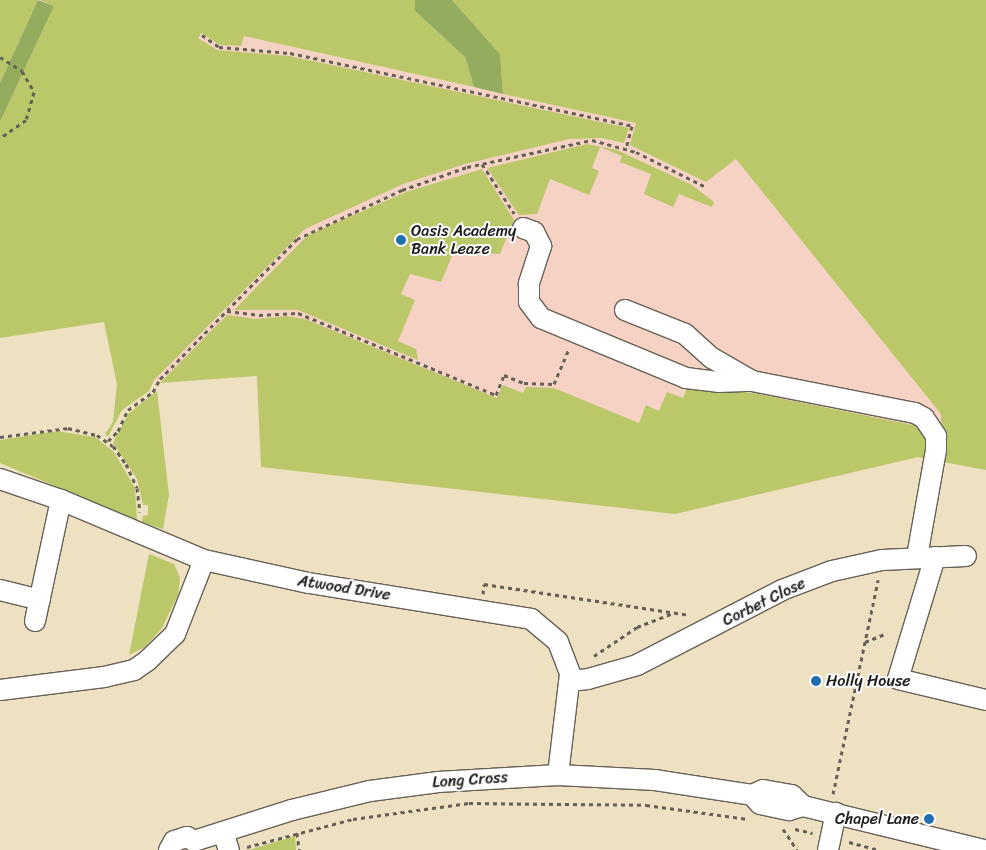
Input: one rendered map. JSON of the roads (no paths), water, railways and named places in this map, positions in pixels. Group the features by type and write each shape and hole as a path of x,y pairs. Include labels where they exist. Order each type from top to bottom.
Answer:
{"street":[{"path":"523,228 534,232 541,246 529,293 529,302 541,318 686,378 718,382 752,381 915,413 930,424 936,436 936,450 926,557 898,679 986,700"},
{"path":"625,310 685,334 712,358 752,381"},
{"name":"Atwood Drive","path":"0,479 61,500 204,560 309,583 520,616 539,625 558,642 570,677 558,775"},
{"path":"35,621 61,500"},
{"name":"Corbet Close","path":"570,677 622,671 782,590 832,571 882,560 966,556"},
{"path":"0,690 104,677 134,670 159,651 175,634 204,560"},
{"path":"0,590 40,600"},
{"name":"Long Cross","path":"179,848 226,841 292,810 370,791 438,782 558,775 646,779 752,795 760,804 789,810 803,806 984,850"},
{"path":"829,844 832,813"}],"place":[{"name":"Oasis Academy Bank Leaze","path":"401,240"},
{"name":"Holly House","path":"816,681"},
{"name":"Chapel Lane","path":"929,819"}]}
